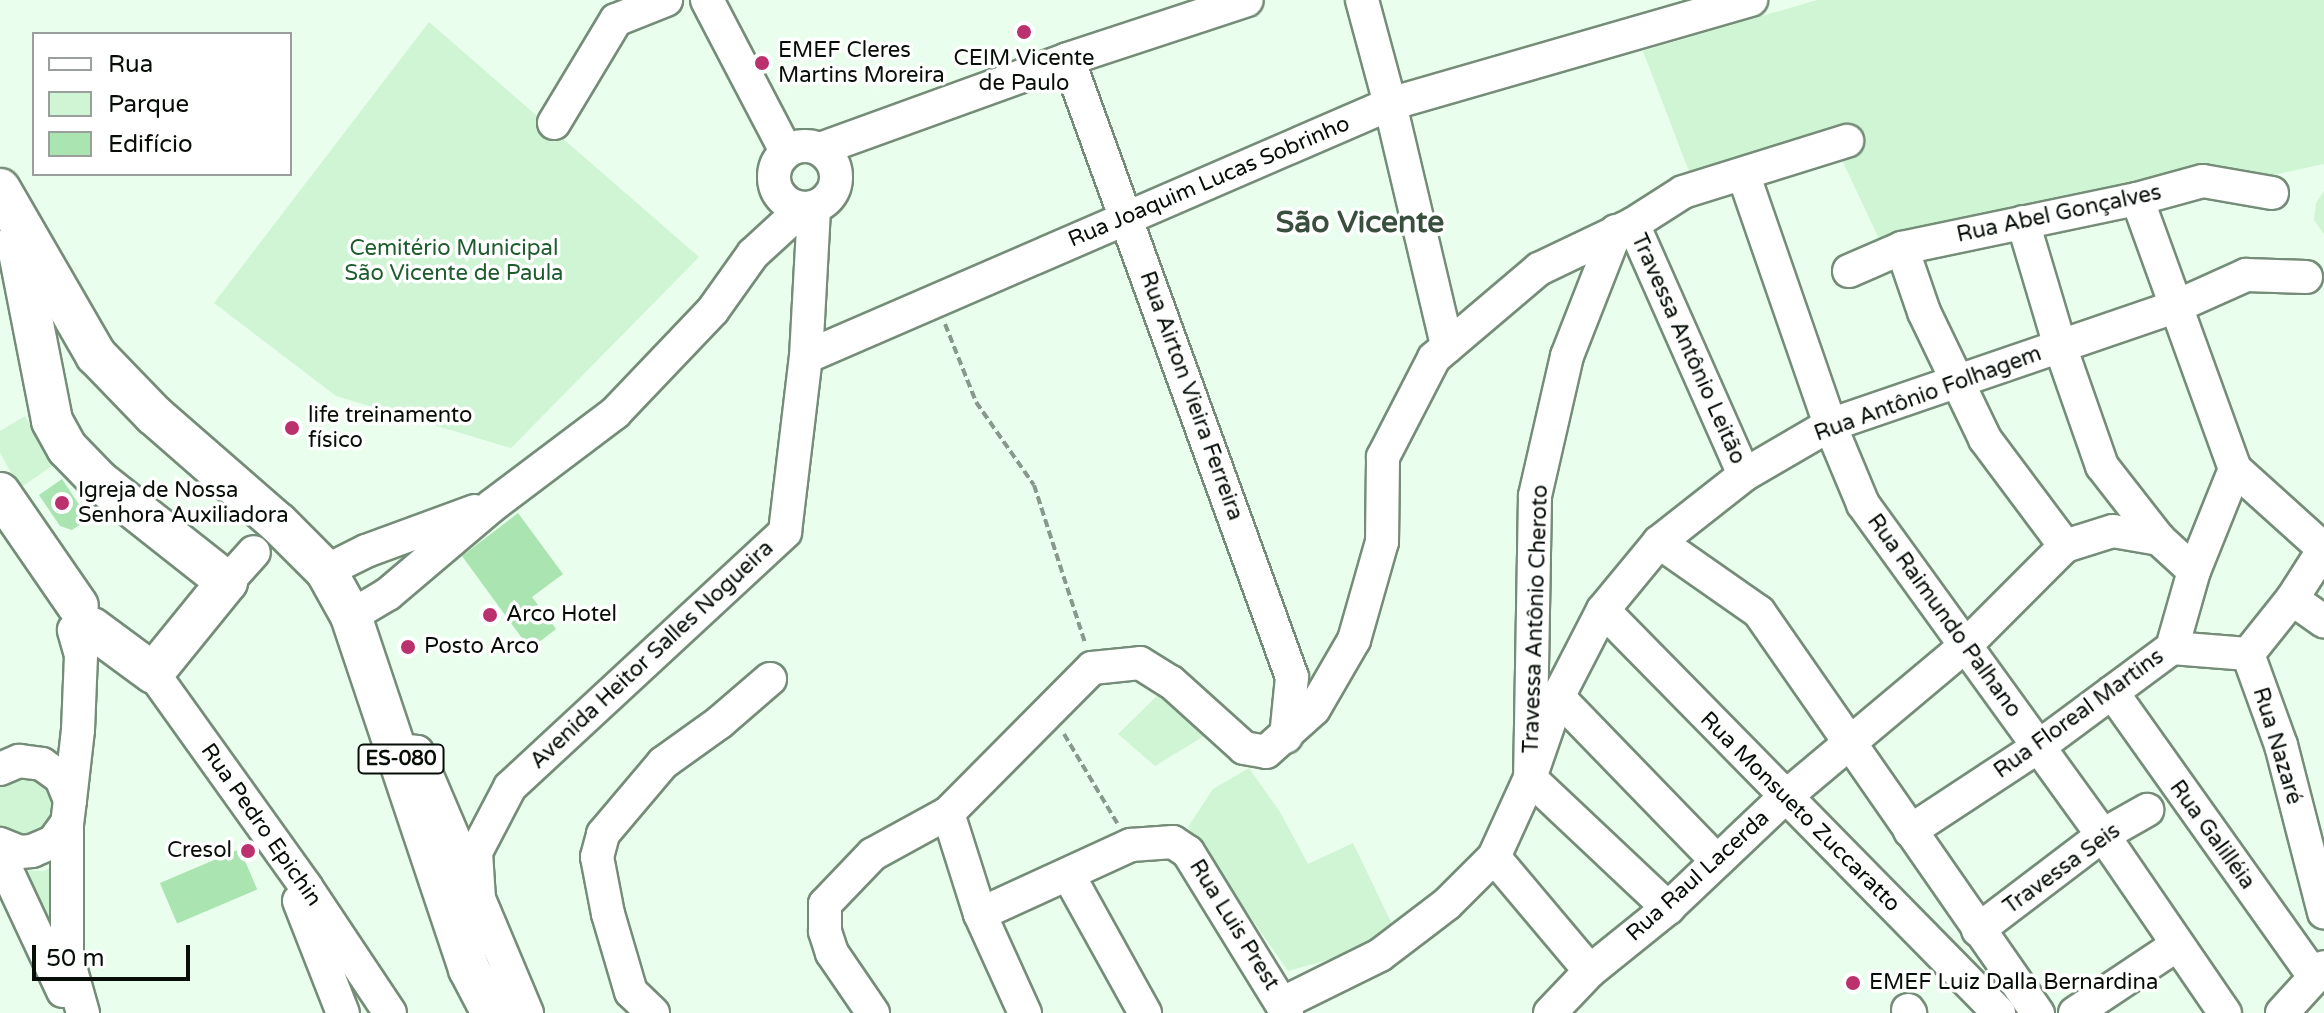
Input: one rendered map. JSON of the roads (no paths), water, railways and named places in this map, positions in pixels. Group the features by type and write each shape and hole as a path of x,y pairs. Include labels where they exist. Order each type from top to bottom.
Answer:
{"main road":[{"name":"ES-080","path":"6,200 96,355 154,415 278,523 326,571 351,616 399,750 469,969 492,1013"},
{"path":"6,200 52,421 67,448 99,481 227,582 153,673"},
{"path":"46,391 96,355"},
{"name":"Rua Pedro Epichin","path":"0,493 90,630 153,673"}],"street":[{"path":"554,123 616,20 666,0"},
{"path":"707,0 786,151"},
{"path":"753,254 775,187 774,169 786,151 803,145 820,149 1068,59 1247,0"},
{"path":"1362,0 1447,346"},
{"name":"Rua Joaquim Lucas Sobrinho","path":"806,357 1390,104 1751,0"},
{"name":"Rua Airton Vieira Ferreira","path":"1068,59 1292,677 1286,737"},
{"path":"873,1013 832,953 825,931 825,904 873,854 948,813 1092,668 1140,663 1171,682 1244,748 1266,752 1314,709 1354,640 1382,542 1383,457 1434,358 1539,269 1625,227 1683,192 1744,176 1847,141"},
{"path":"351,616 388,594 493,505 615,413 713,310 753,254 808,208 830,196 835,186 833,163 820,149"},
{"name":"Rua Raimundo Palhano","path":"1744,176 1830,425 1863,504 2103,835 2225,1013"},
{"name":"Rua Abel Gonçalves","path":"1849,271 1902,248 2137,199 2203,181 2272,193"},
{"path":"775,187 785,202 808,208"},
{"path":"2137,199 2235,469 2324,549 2292,599 2248,654 2172,648"},
{"name":"Avenida Heitor Salles Nogueira","path":"468,850 510,787 785,532 806,357 808,208"},
{"path":"2023,222 2060,346 2102,466 2159,539 2194,571"},
{"name":"Travessa Antônio Leitão","path":"1625,227 1744,475"},
{"name":"Travessa Antônio Cheroto","path":"1530,778 1535,496 1567,356 1625,227"},
{"path":"1902,248 1924,312 1985,439 2065,546 2113,531 2159,539"},
{"name":"Rua Antônio Folhagem","path":"1285,1008 1380,955 1447,904 1494,857 1530,778 1558,697 1603,610 1659,542 1744,475 1830,425 2177,306 2246,275 2306,277"},
{"name":"Rua Floreal Martins","path":"1910,831 2038,747 2172,648 2194,571 2235,469"},
{"path":"326,571 366,551 493,505"},
{"path":"1659,542 1759,612 2038,1013"},
{"name":"Rua Raul Lacerda","path":"1550,1013 1590,971 1668,908 1784,798 1965,646 2065,546"},
{"path":"227,582 254,552"},
{"path":"2292,599 2324,621"},
{"name":"Rua Monsueto Zuccaratto","path":"1603,610 1784,798 1999,1013"},
{"path":"83,1013 67,956 69,812 90,630"},
{"name":"Rua Nazaré","path":"2248,654 2281,745 2324,913"},
{"name":"Rua Pedro Epichin","path":"153,673 265,829 301,890 390,1013"},
{"path":"653,1013 631,992 608,914 597,857 603,834 663,763 720,722 770,679"},
{"name":"Rua Galilléia","path":"2112,692 2319,972"},
{"path":"1558,697 1717,861"},
{"path":"12,762 78,730"},
{"path":"399,750 417,752 468,850 479,899 527,1013"},
{"path":"0,844 20,852 43,848 53,842 69,812 61,778 53,770 12,762"},
{"path":"1530,778 1668,908"},
{"name":"Travessa Seis","path":"1978,930 2103,835 2147,810"},
{"path":"948,813 980,914 1025,1013"},
{"name":"Rua Luis Prest","path":"1069,876 1131,845 1173,842 1188,852 1285,1008"},
{"path":"0,856 73,1013"},
{"path":"1494,857 1590,971"},
{"path":"980,914 1069,876 1145,1013"},
{"path":"301,890 343,1013"},
{"path":"2075,1013 2177,945"},
{"path":"2282,1013 2319,972"}],"place":[{"name":"CEIM Vicente de Paulo","path":"1024,32"},
{"name":"EMEF Cleres Martins Moreira","path":"762,63"},
{"name":"life treinamento físico","path":"292,428"},
{"name":"Igreja de Nossa Senhora Auxiliadora","path":"62,503"},
{"name":"Arco Hotel","path":"490,615"},
{"name":"Posto Arco","path":"408,647"},
{"name":"Cresol","path":"248,851"},
{"name":"EMEF Luiz Dalla Bernardina","path":"1853,983"}],"district":[{"name":"São Vicente","path":"1360,223"}],"park label":[{"name":"Cemitério Municipal São Vicente de Paula","path":"454,260"}]}
